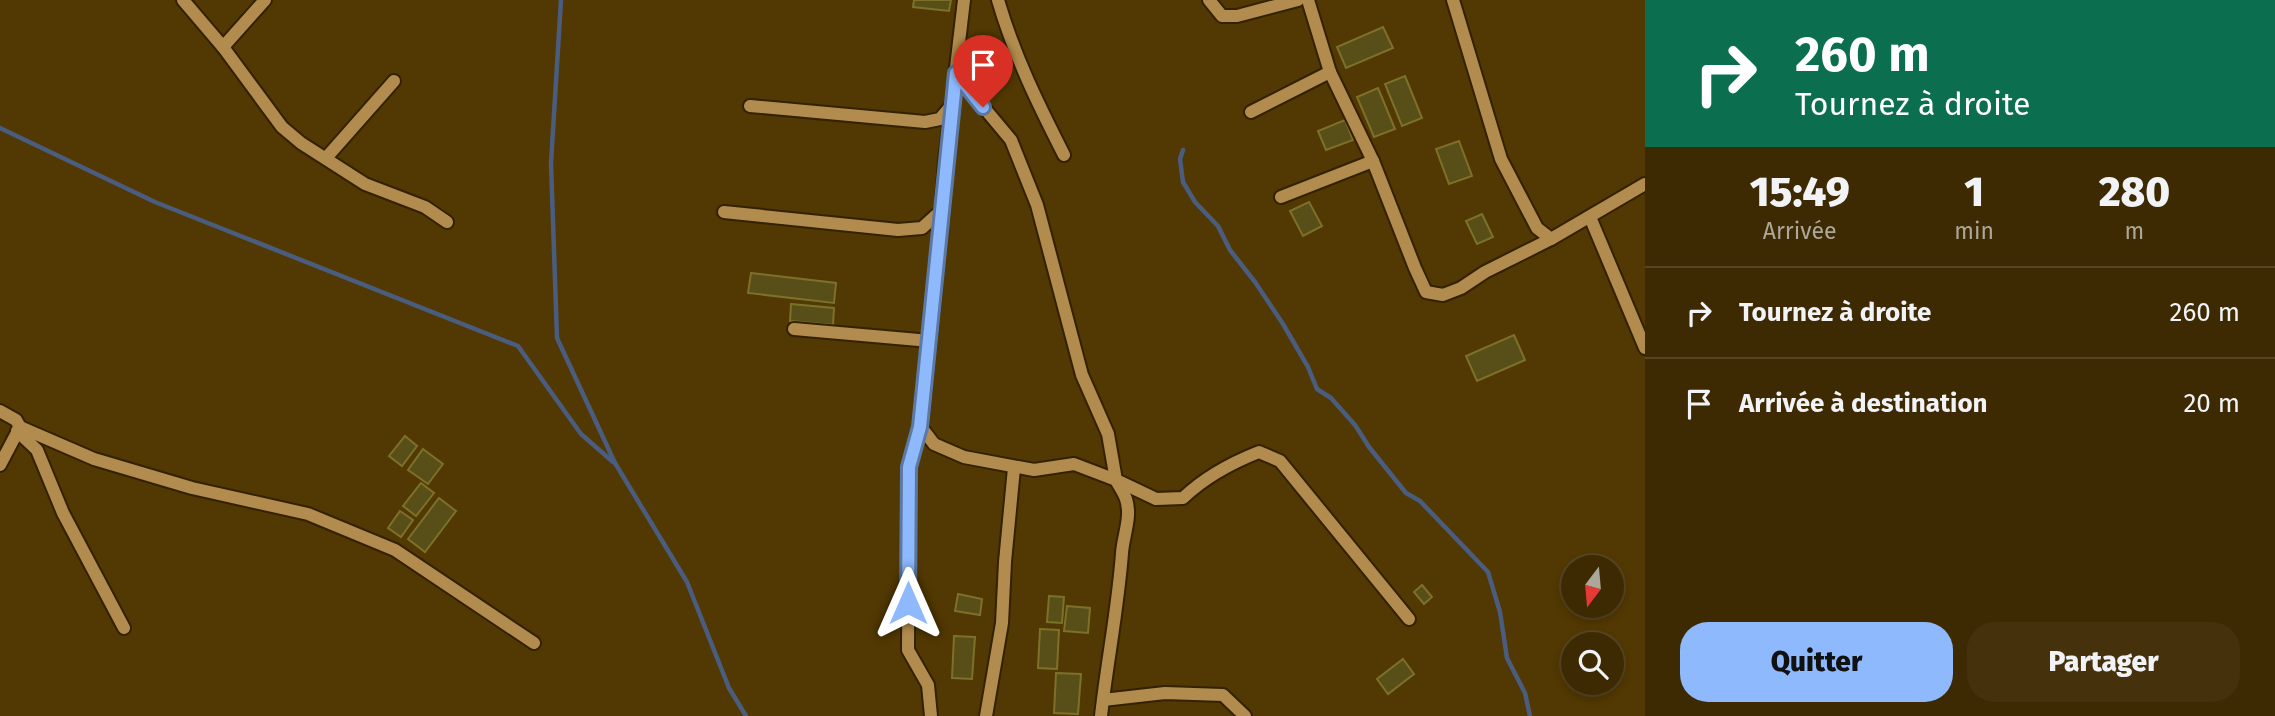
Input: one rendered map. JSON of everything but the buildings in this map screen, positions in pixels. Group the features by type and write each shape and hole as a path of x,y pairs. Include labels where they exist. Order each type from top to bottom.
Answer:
{"street":[{"path":"183,0 223,47 282,127 301,143 365,184 425,207 447,222"},
{"path":"223,47 265,0"},
{"path":"931,716 928,685 908,650 909,467 920,427 964,0"},
{"path":"999,0 1006,27 1031,91 1064,155"},
{"path":"1209,0 1222,16 1237,16 1298,0"},
{"path":"1308,0 1330,72 1373,160 1426,292 1443,295 1461,288 1485,272 1551,239 1645,184"},
{"path":"1453,0 1501,159 1537,228 1551,239"},
{"path":"1251,112 1330,72"},
{"path":"956,73 1011,140 1037,205 1082,375 1108,434 1116,480 1127,500 1127,530 1101,716"},
{"path":"326,158 394,80"},
{"path":"750,106 925,122 940,118 951,106"},
{"path":"1281,197 1373,160"},
{"path":"724,212 898,230 922,228 942,210"},
{"path":"1590,217 1645,348"},
{"path":"794,329 930,341"},
{"path":"0,411 16,420 19,429 37,450 63,513 124,628"},
{"path":"920,427 934,443 964,457 1034,470 1074,464 1156,499 1183,498 1196,485 1235,462 1259,452 1280,461 1409,619"},
{"path":"0,465 19,429"},
{"path":"19,429 94,458 192,488 307,514 395,550 534,643"},
{"path":"986,716 1002,623 1014,468"},
{"path":"1103,700 1165,693 1223,695 1245,716"}],"waterway":[{"path":"561,0 551,163 557,338 615,463 687,582 729,688 746,716"},
{"path":"0,128 155,202 518,346 581,434 613,462"},
{"path":"1183,150 1180,159 1183,182 1195,202 1218,226 1230,250 1283,324 1308,367 1317,389 1331,398 1355,425 1406,493 1420,501 1488,572 1500,612 1507,658 1525,693 1530,716"}],"route":[{"path":"908,603 909,467 920,427 935,291 945,160 956,73 983,107"}]}
